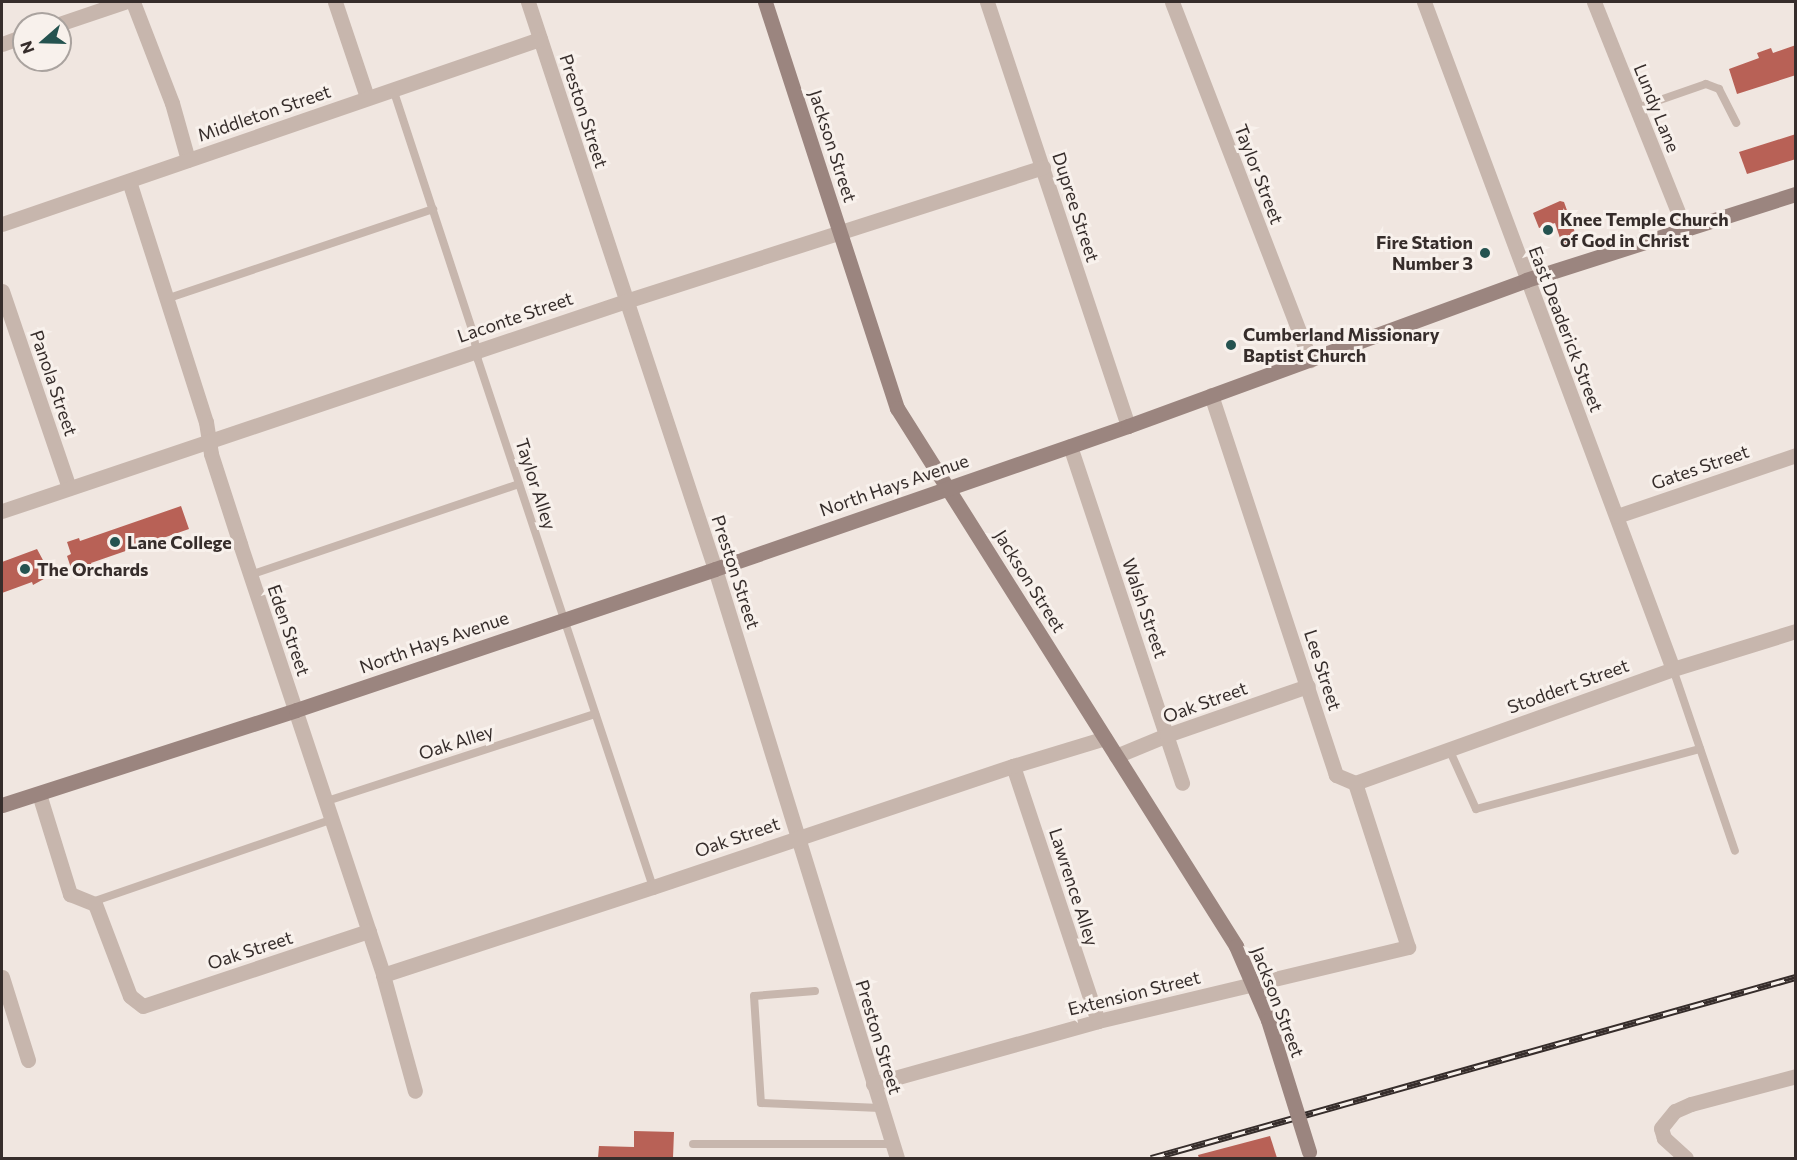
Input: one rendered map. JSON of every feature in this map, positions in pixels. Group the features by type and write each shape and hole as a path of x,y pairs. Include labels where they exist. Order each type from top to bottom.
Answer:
{"street":[{"path":"72,20 124,2"},
{"path":"134,2 168,93 188,160"},
{"path":"335,2 367,98"},
{"name":"Preston Street","path":"528,2 715,568 894,1151"},
{"name":"Jackson Street","path":"765,2 897,408 1236,946 1268,1020 1310,1155"},
{"name":"Dupree Street","path":"987,2 1128,426"},
{"name":"Taylor Street","path":"1172,2 1310,360"},
{"name":"East Deaderick Street","path":"1424,2 1673,669"},
{"name":"Lundy Lane","path":"1594,2 1684,229"},
{"name":"Middleton Street","path":"2,224 540,39"},
{"name":"Laconte Street","path":"2,511 626,301 1043,166"},
{"name":"Eden Street","path":"129,181 206,422 211,454 233,546 250,575 327,801 383,975 415,1091"},
{"name":"North Hays Avenue","path":"2,805 296,711 1128,426 1526,280 1796,194"},
{"name":"Panola Street","path":"2,291 69,488"},
{"name":"Lee Street","path":"1211,395 1336,775 1355,783"},
{"name":"Walsh Street","path":"1070,446 1182,783"},
{"name":"Gates Street","path":"1617,516 1796,455"},
{"name":"Stoddert Street","path":"1355,783 1673,669 1796,631"},
{"name":"Oak Street","path":"1116,756 1167,735 1308,686"},
{"name":"Oak Street","path":"383,975 1013,766 1105,738"},
{"name":"Lawrence Alley","path":"1013,766 1098,1021"},
{"name":"Extension Street","path":"873,1084 1098,1021 1408,947 1355,783"},
{"path":"39,794 70,894 91,902"},
{"name":"Oak Street","path":"91,902 95,904 130,996 143,1006 369,931"},
{"path":"2,976 28,1060"},
{"path":"1686,1158 1664,1138 1661,1128 1666,1118 1675,1111 1691,1104 1796,1076"}],"lane":[{"path":"1637,108 1706,84 1719,89 1736,123"},
{"name":"Taylor Alley","path":"393,89 473,332 476,351 519,484 653,887"},
{"path":"166,299 433,209"},
{"path":"250,575 519,484"},
{"path":"1673,669 1734,851"},
{"name":"Oak Alley","path":"327,801 595,714"},
{"path":"1449,749 1476,809 1700,749"},
{"path":"91,902 333,819"},
{"path":"815,991 754,996 761,1103 880,1108"},
{"path":"693,1144 894,1151"}],"building":[{"path":"1796,45 1796,75 1737,94 1729,69 1759,58 1757,53 1771,48 1773,53"},
{"path":"1796,134 1796,159 1747,174 1739,152"},
{"path":"1560,201 1564,202 1578,241 1563,247 1555,223 1539,228 1533,213"},
{"path":"181,506 189,529 91,563 92,566 77,571 75,567 71,568 67,556 71,554 67,542 79,538 80,541"},
{"name":"The Orchards","path":"37,549 51,575 33,585 32,582 2,593 2,562"},
{"path":"634,1131 674,1132 673,1158 598,1158 599,1146 634,1147"},
{"path":"1270,1136 1277,1158 1199,1158 1198,1155"}],"railway":[{"path":"1151,1158 1796,977"}],"place":[{"name":"Knee Temple Church of God in Christ","path":"1548,230"},
{"name":"Fire Station Number 3","path":"1485,253"},
{"name":"Cumberland Missionary Baptist Church","path":"1231,345"},
{"name":"Lane College","path":"115,542"},
{"name":"The Orchards","path":"25,569"}]}
